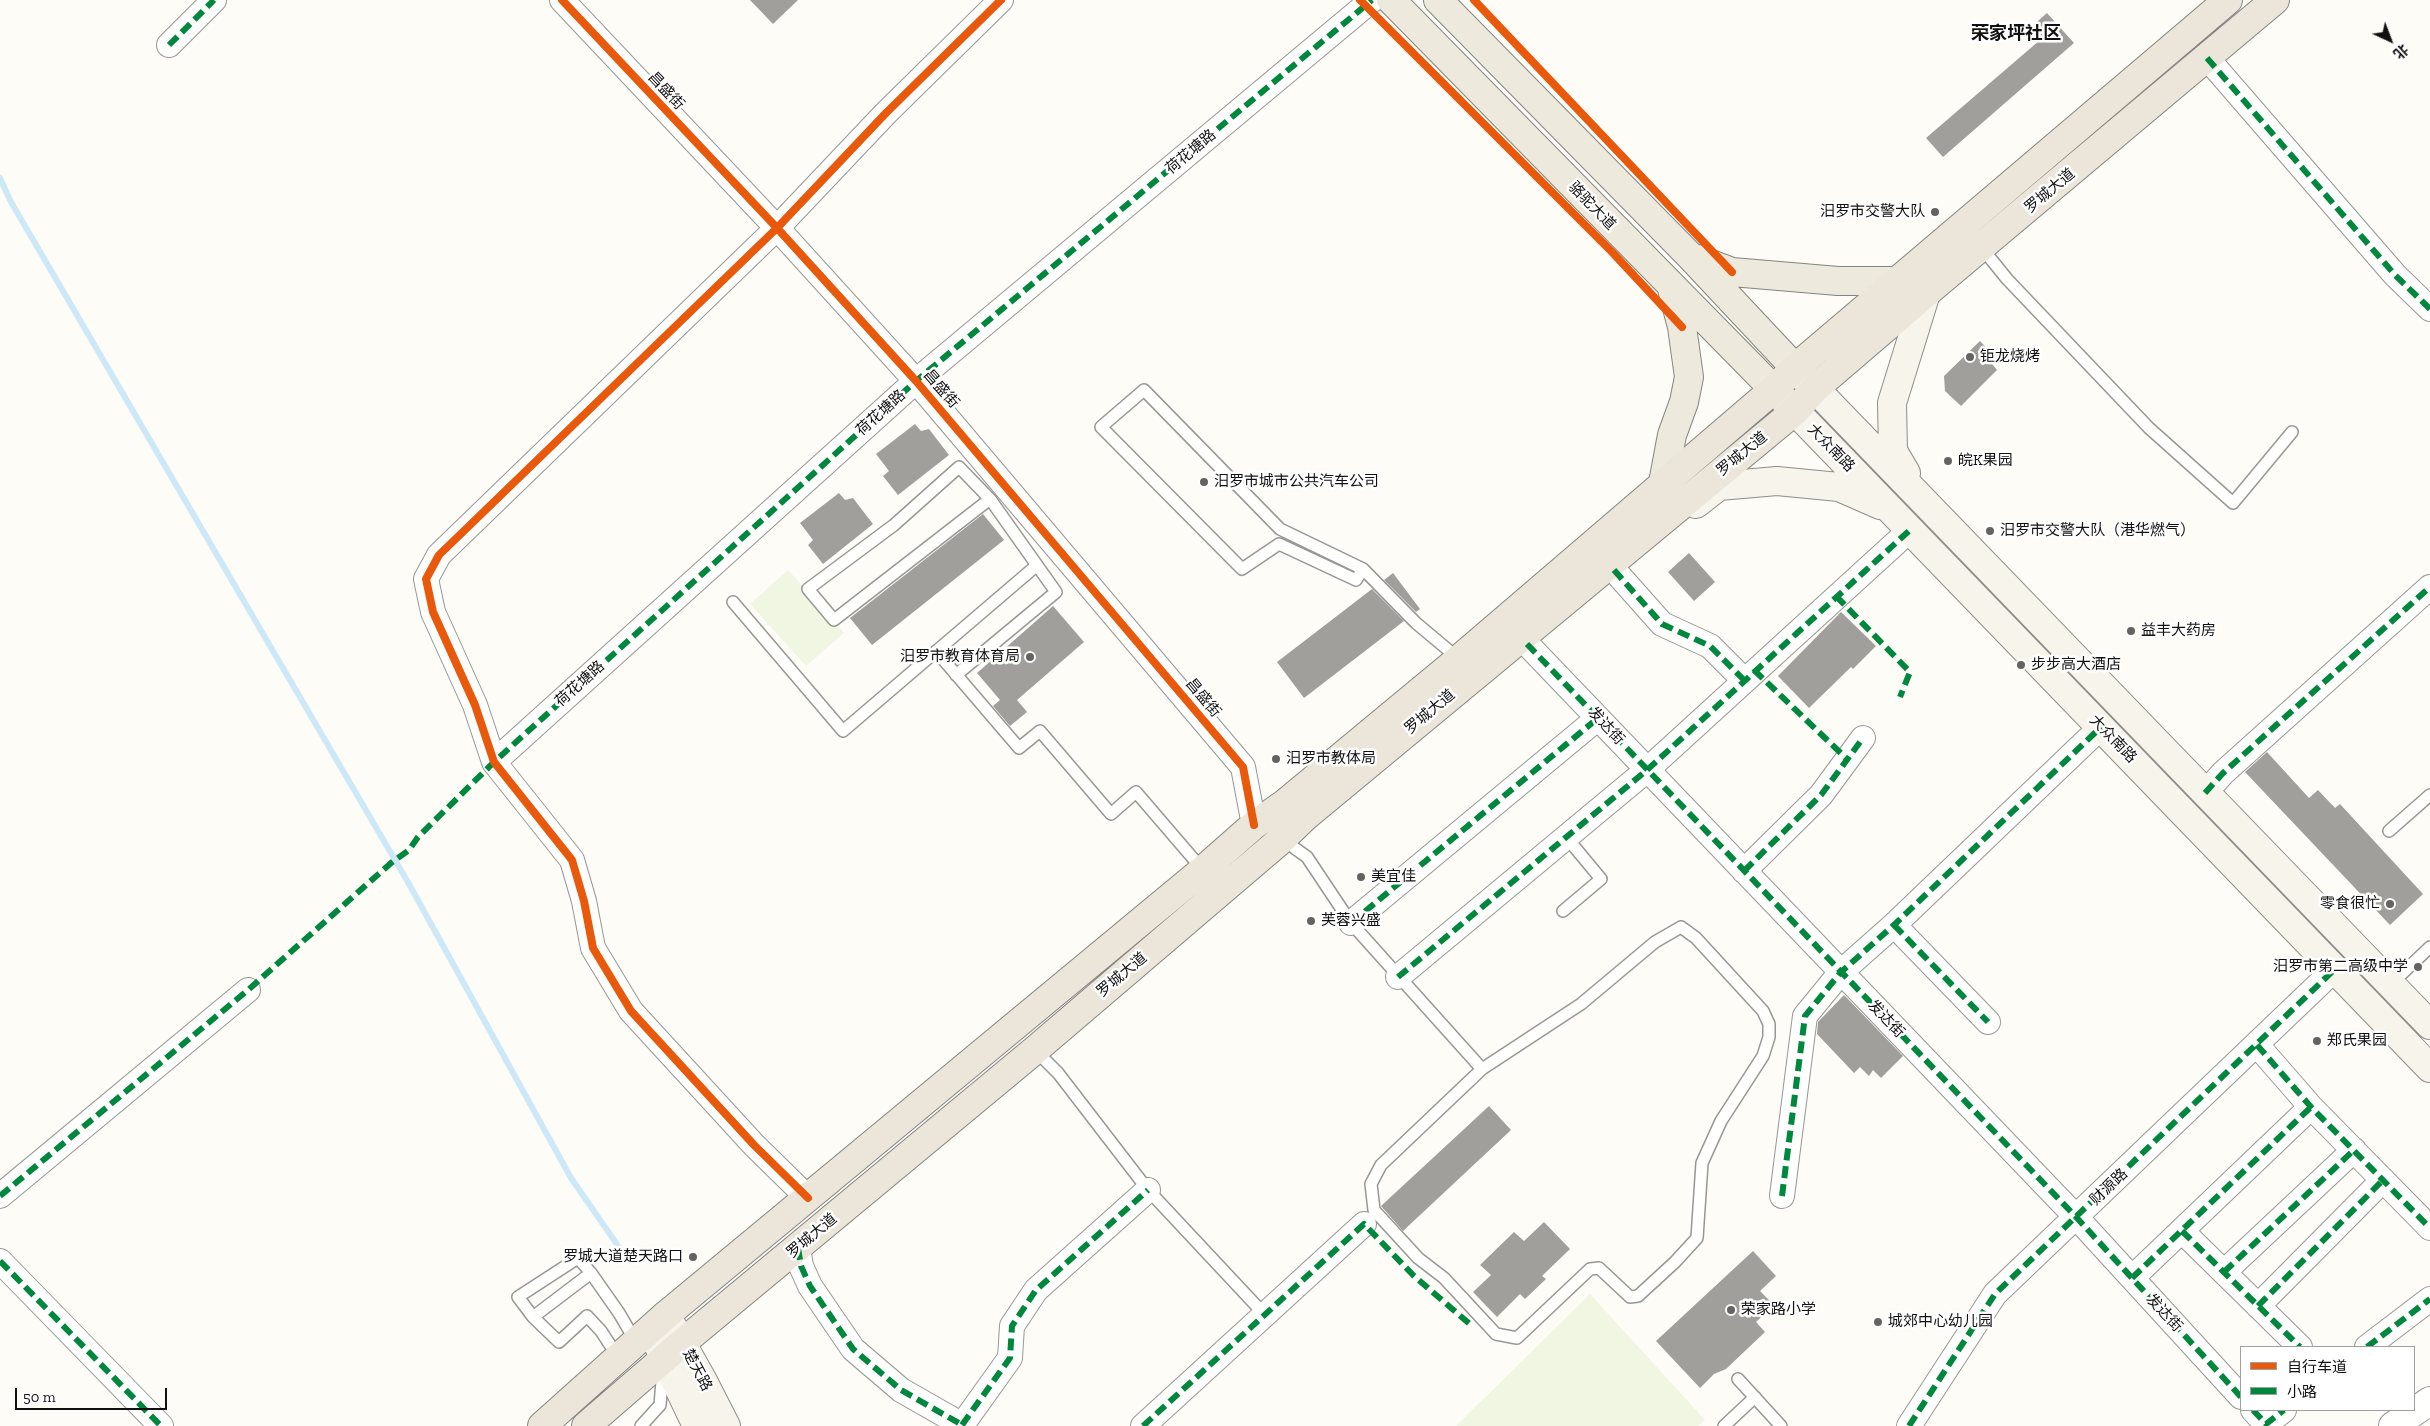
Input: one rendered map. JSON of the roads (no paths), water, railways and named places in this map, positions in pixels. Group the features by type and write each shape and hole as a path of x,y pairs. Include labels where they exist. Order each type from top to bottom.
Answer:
{"highway":[{"name":"罗城大道","path":"586,1426 1035,1050 1282,839 1306,816 1494,658 1794,411 1814,389 1926,293 1982,248 2275,0"},
{"name":"罗城大道","path":"542,1426 643,1336 1204,870 1254,825 1284,804 1459,659 1773,390 1795,368 2225,1"}],"main road":[{"name":"骆驼大道","path":"1391,0 1794,411"},
{"path":"1438,0 1690,256 1795,368"},
{"path":"1690,256 1732,272 1838,281 1899,281"},
{"path":"1663,483 1672,435 1684,402 1689,377 1682,327 1672,288"},
{"path":"1916,492 1893,451 1892,403 1926,293"},
{"name":"大众南路","path":"1795,368 2430,1025"},
{"name":"大众南路","path":"1794,411 2430,1068"},
{"path":"1494,658 1527,644 1614,570 1719,486 1776,481 1839,487 1901,520"},
{"name":"楚天路","path":"643,1336 674,1351 726,1426"},
{"name":"楚天路","path":"674,1351 697,1426"}],"street":[{"path":"170,45 214,0"},
{"name":"昌盛街","path":"562,0 777,228 916,381 1243,767 1254,825"},
{"path":"808,1198 754,1145 632,1011 593,948 584,901 572,860 494,762 475,705 433,612 426,579 439,554 777,228 886,113 1001,0"},
{"name":"荷花塘路","path":"494,762 916,381 1372,0"},
{"path":"2208,58 2395,275 2430,309"},
{"path":"1398,977 1646,770 1744,680 1901,520"},
{"path":"1614,570 1662,624 1710,646 1744,680"},
{"path":"2205,793 2223,773 2430,587"},
{"name":"发达街","path":"1527,644 2077,1218 2240,1396"},
{"path":"1351,923 1598,718"},
{"path":"1782,1196 1804,1016 1841,972 1894,925 2101,727"},
{"path":"1744,872 1821,794 1864,738"},
{"path":"1894,925 1988,1022"},
{"name":"财源路","path":"1910,1426 1995,1294 2077,1218 2335,969"},
{"path":"0,1196 248,990"},
{"path":"2257,1045 2311,1107 2430,1228"},
{"path":"2132,1278 2311,1107"},
{"path":"2224,1272 2354,1150"},
{"path":"2258,1306 2383,1180"},
{"path":"798,1248 801,1266 810,1286 853,1349 901,1390 963,1425 1010,1358 1012,1326 1036,1290 1148,1190"},
{"path":"1143,1426 1364,1224"},
{"path":"2182,1230 2299,1346"},
{"path":"0,1261 161,1426"},
{"path":"2367,1346 2430,1299"},
{"path":"2393,1426 2430,1401"},
{"path":"2254,1411 2266,1424 2283,1411"},
{"path":"2415,1426 2430,1415"}],"lane":[{"path":"1982,248 2007,279 2149,428 2233,503 2292,432"},
{"path":"1363,569 1356,580 1279,544 1242,569 1101,426 1144,390 1280,529 1363,569 1416,624 1459,659"},
{"path":"956,675 1056,592 990,499 959,467 894,525 808,590 834,620 990,499"},
{"path":"732,602 843,731 1036,566"},
{"path":"936,651 1019,748 1040,731 1111,814 1136,792 1204,870"},
{"path":"2389,832 2430,795"},
{"path":"1562,911 1601,879 1566,838"},
{"path":"1282,839 1308,857 1351,923 1482,1069"},
{"path":"1681,927 1696,938 1763,1011 1769,1024 1769,1037 1763,1056 1721,1121 1702,1163 1697,1238 1638,1296 1630,1297 1599,1268 1590,1269 1517,1338 1496,1334 1444,1278 1418,1258 1374,1210 1371,1184 1382,1165 1482,1069 1581,1004 1655,942 1681,927"},
{"path":"2391,984 2430,948"},
{"path":"1035,1050 1058,1073 1148,1190 1265,1315"},
{"path":"578,1258 619,1313 643,1336 601,1331 587,1316 559,1342 533,1317 518,1297 578,1258"},
{"path":"533,1317 591,1273"},
{"path":"641,1426 660,1405 674,1351"},
{"path":"1738,1379 1781,1426"},
{"path":"1724,1426 1755,1397"}],"waterway":[{"path":"0,178 11,202 409,884 571,1178 623,1253"}],"place":[{"name":"汨罗市交警大队","path":"1935,212"},
{"name":"钜龙烧烤","path":"1970,357"},
{"name":"皖K果园","path":"1948,461"},
{"name":"汨罗市城市公共汽车公司","path":"1204,482"},
{"name":"汨罗市交警大队（港华燃气）","path":"1990,531"},
{"name":"益丰大药房","path":"2131,631"},
{"name":"汨罗市教育体育局","path":"1030,657"},
{"name":"步步高大酒店","path":"2021,665"},
{"name":"汨罗市教体局","path":"1276,759"},
{"name":"美宜佳","path":"1361,877"},
{"name":"零食很忙","path":"2390,904"},
{"name":"芙蓉兴盛","path":"1311,921"},
{"name":"汨罗市第二高级中学","path":"2418,967"},
{"name":"郑氏果园","path":"2317,1041"},
{"name":"罗城大道楚天路口","path":"693,1257"},
{"name":"荣家路小学","path":"1731,1310"},
{"name":"城郊中心幼儿园","path":"1878,1322"}],"district":[{"name":"荣家坪社区","path":"2016,34"}]}
